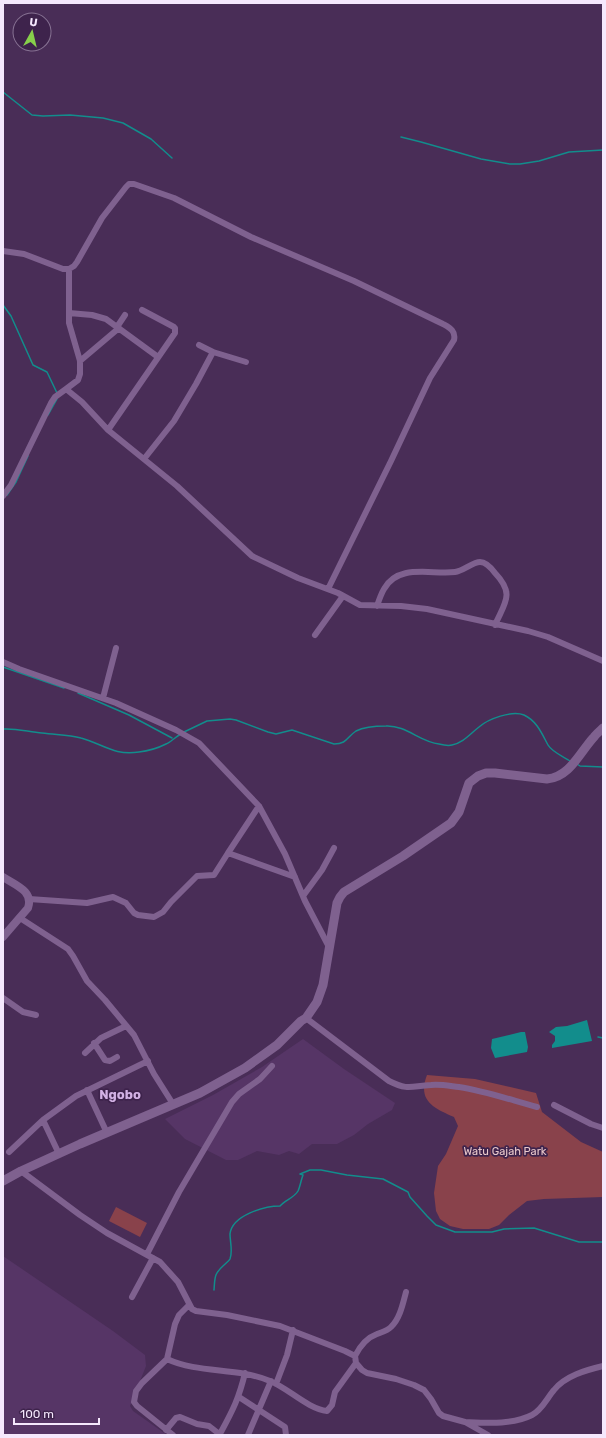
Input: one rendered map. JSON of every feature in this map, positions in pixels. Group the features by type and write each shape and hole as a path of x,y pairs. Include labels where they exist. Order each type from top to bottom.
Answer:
{"main road":[{"path":"3,1181 59,1154 206,1089 265,1055 300,1021 306,1018 317,1002 321,993 337,903 340,897 349,888 403,856 451,823 456,816 465,792 472,780 486,773 551,778 569,768 579,758 593,737 603,728"}],"street":[{"path":"3,251 24,254 58,268 68,268 78,262 102,218 126,187 129,184 134,184 174,198 251,237 354,282 429,317 452,330 455,337 454,340 430,378 328,589"},
{"path":"3,496 11,485 48,408 57,395 78,380 80,374 80,361 70,330 68,268"},
{"path":"108,430 175,333 175,328 142,310"},
{"path":"69,313 100,317 118,327 158,357"},
{"path":"80,361 118,327 125,315"},
{"path":"198,345 213,352 246,362"},
{"path":"144,459 174,421 213,352"},
{"path":"66,389 82,402 108,430 177,486 252,556 298,578 328,589 360,606 401,606 427,609 528,631 548,637 603,661"},
{"path":"377,606 384,588 397,576 412,572 453,572 475,564 483,563 499,576 507,592 495,625"},
{"path":"315,635 343,596"},
{"path":"103,698 116,648"},
{"path":"3,662 103,698 176,730 199,743 259,806 285,854 302,896 329,946"},
{"path":"29,899 87,903 113,897 126,903 134,913 138,915 154,917 163,912 197,876 214,875 259,806"},
{"path":"302,896 322,870 334,848"},
{"path":"228,853 295,877"},
{"path":"3,877 24,891 28,895 29,899 28,908 3,937"},
{"path":"20,918 68,949 87,981 134,1035 173,1104"},
{"path":"3,998 23,1012 36,1015"},
{"path":"306,1018 378,1072 398,1085 414,1088 432,1085 458,1087 537,1107"},
{"path":"85,1052 101,1038 126,1026"},
{"path":"94,1043 105,1060 110,1061 117,1057"},
{"path":"9,1152 60,1106 87,1090 148,1061"},
{"path":"147,1254 179,1192 232,1102 239,1094 260,1079 272,1066"},
{"path":"87,1090 107,1133"},
{"path":"554,1106 591,1124 603,1128"},
{"path":"43,1120 59,1154"},
{"path":"22,1171 80,1215 107,1233 147,1254 166,1267 178,1282 192,1309 196,1311 227,1315 261,1322 293,1330 317,1341 345,1351 355,1359 362,1370 367,1373 396,1379 424,1390 439,1413 465,1422 488,1435"},
{"path":"132,1297 153,1258"},
{"path":"167,1359 184,1366 245,1374 274,1382 315,1408 327,1411 332,1405 335,1392 355,1359 359,1349 370,1337 384,1332 392,1327 397,1319 406,1292"},
{"path":"174,1435 144,1412 134,1402 136,1391 142,1383 167,1359 175,1324 183,1310 189,1304"},
{"path":"248,1435 259,1409 287,1355 293,1330"},
{"path":"465,1422 495,1423 532,1415 540,1408 555,1389 566,1380 576,1374 603,1366"},
{"path":"166,1430 176,1418 180,1417 197,1424 209,1426 218,1433 221,1432 239,1397 245,1374"},
{"path":"239,1397 285,1426 286,1435"}],"shaded area":[{"path":"587,1020 592,1041 552,1048 555,1041 555,1036 549,1032 556,1027 567,1026"},
{"path":"525,1032 528,1047 527,1052 495,1058 491,1048 492,1039"},
{"path":"303,1039 344,1069 395,1103 392,1110 368,1124 354,1135 337,1144 312,1144 299,1154 289,1151 279,1155 257,1151 238,1160 226,1160 185,1139 165,1119 213,1095 262,1067"},
{"path":"3,1256 113,1331 145,1355 146,1366 130,1406 133,1411 167,1435 3,1435"}],"green space":[{"name":"Watu Gajah Park","path":"427,1075 475,1079 536,1093 542,1112 581,1142 603,1152 603,1197 527,1201 499,1225 489,1229 463,1229 450,1226 440,1219 436,1211 434,1193 438,1166 446,1154 458,1126 454,1117 434,1107 429,1102 424,1091 424,1084"},
{"path":"116,1207 147,1223 140,1237 109,1221"}],"waterway":[{"path":"3,92 32,115 70,115 103,118 123,123 151,139 172,158"},
{"path":"401,137 481,159 510,164 539,161 569,152 603,150"},
{"path":"3,305 11,316 33,365 47,372 57,393"},
{"path":"48,415 57,399"},
{"path":"7,495 16,482 28,456"},
{"path":"3,667 64,688"},
{"path":"78,693 129,715 172,738"},
{"path":"184,732 207,721 230,719 276,734 292,730 338,744 342,743 353,733 359,730 371,727 393,726 432,743 449,745 460,742 483,724 494,718 507,714 519,714 529,718 539,728 550,748 570,761"},
{"path":"3,729 71,736 89,740 115,751 130,753 160,747 181,734"},
{"path":"577,764 580,766 603,767"},
{"path":"598,1037 603,1038"},
{"path":"214,1290 217,1273 231,1256 230,1234 232,1227 250,1213 274,1206 280,1206 298,1191 303,1175 300,1174 310,1170 321,1170 347,1175 383,1179 408,1192 410,1197 436,1225 455,1232 492,1232 504,1229 534,1228 579,1242 603,1242"}],"district":[{"name":"Ngobo","path":"120,1094"}]}
